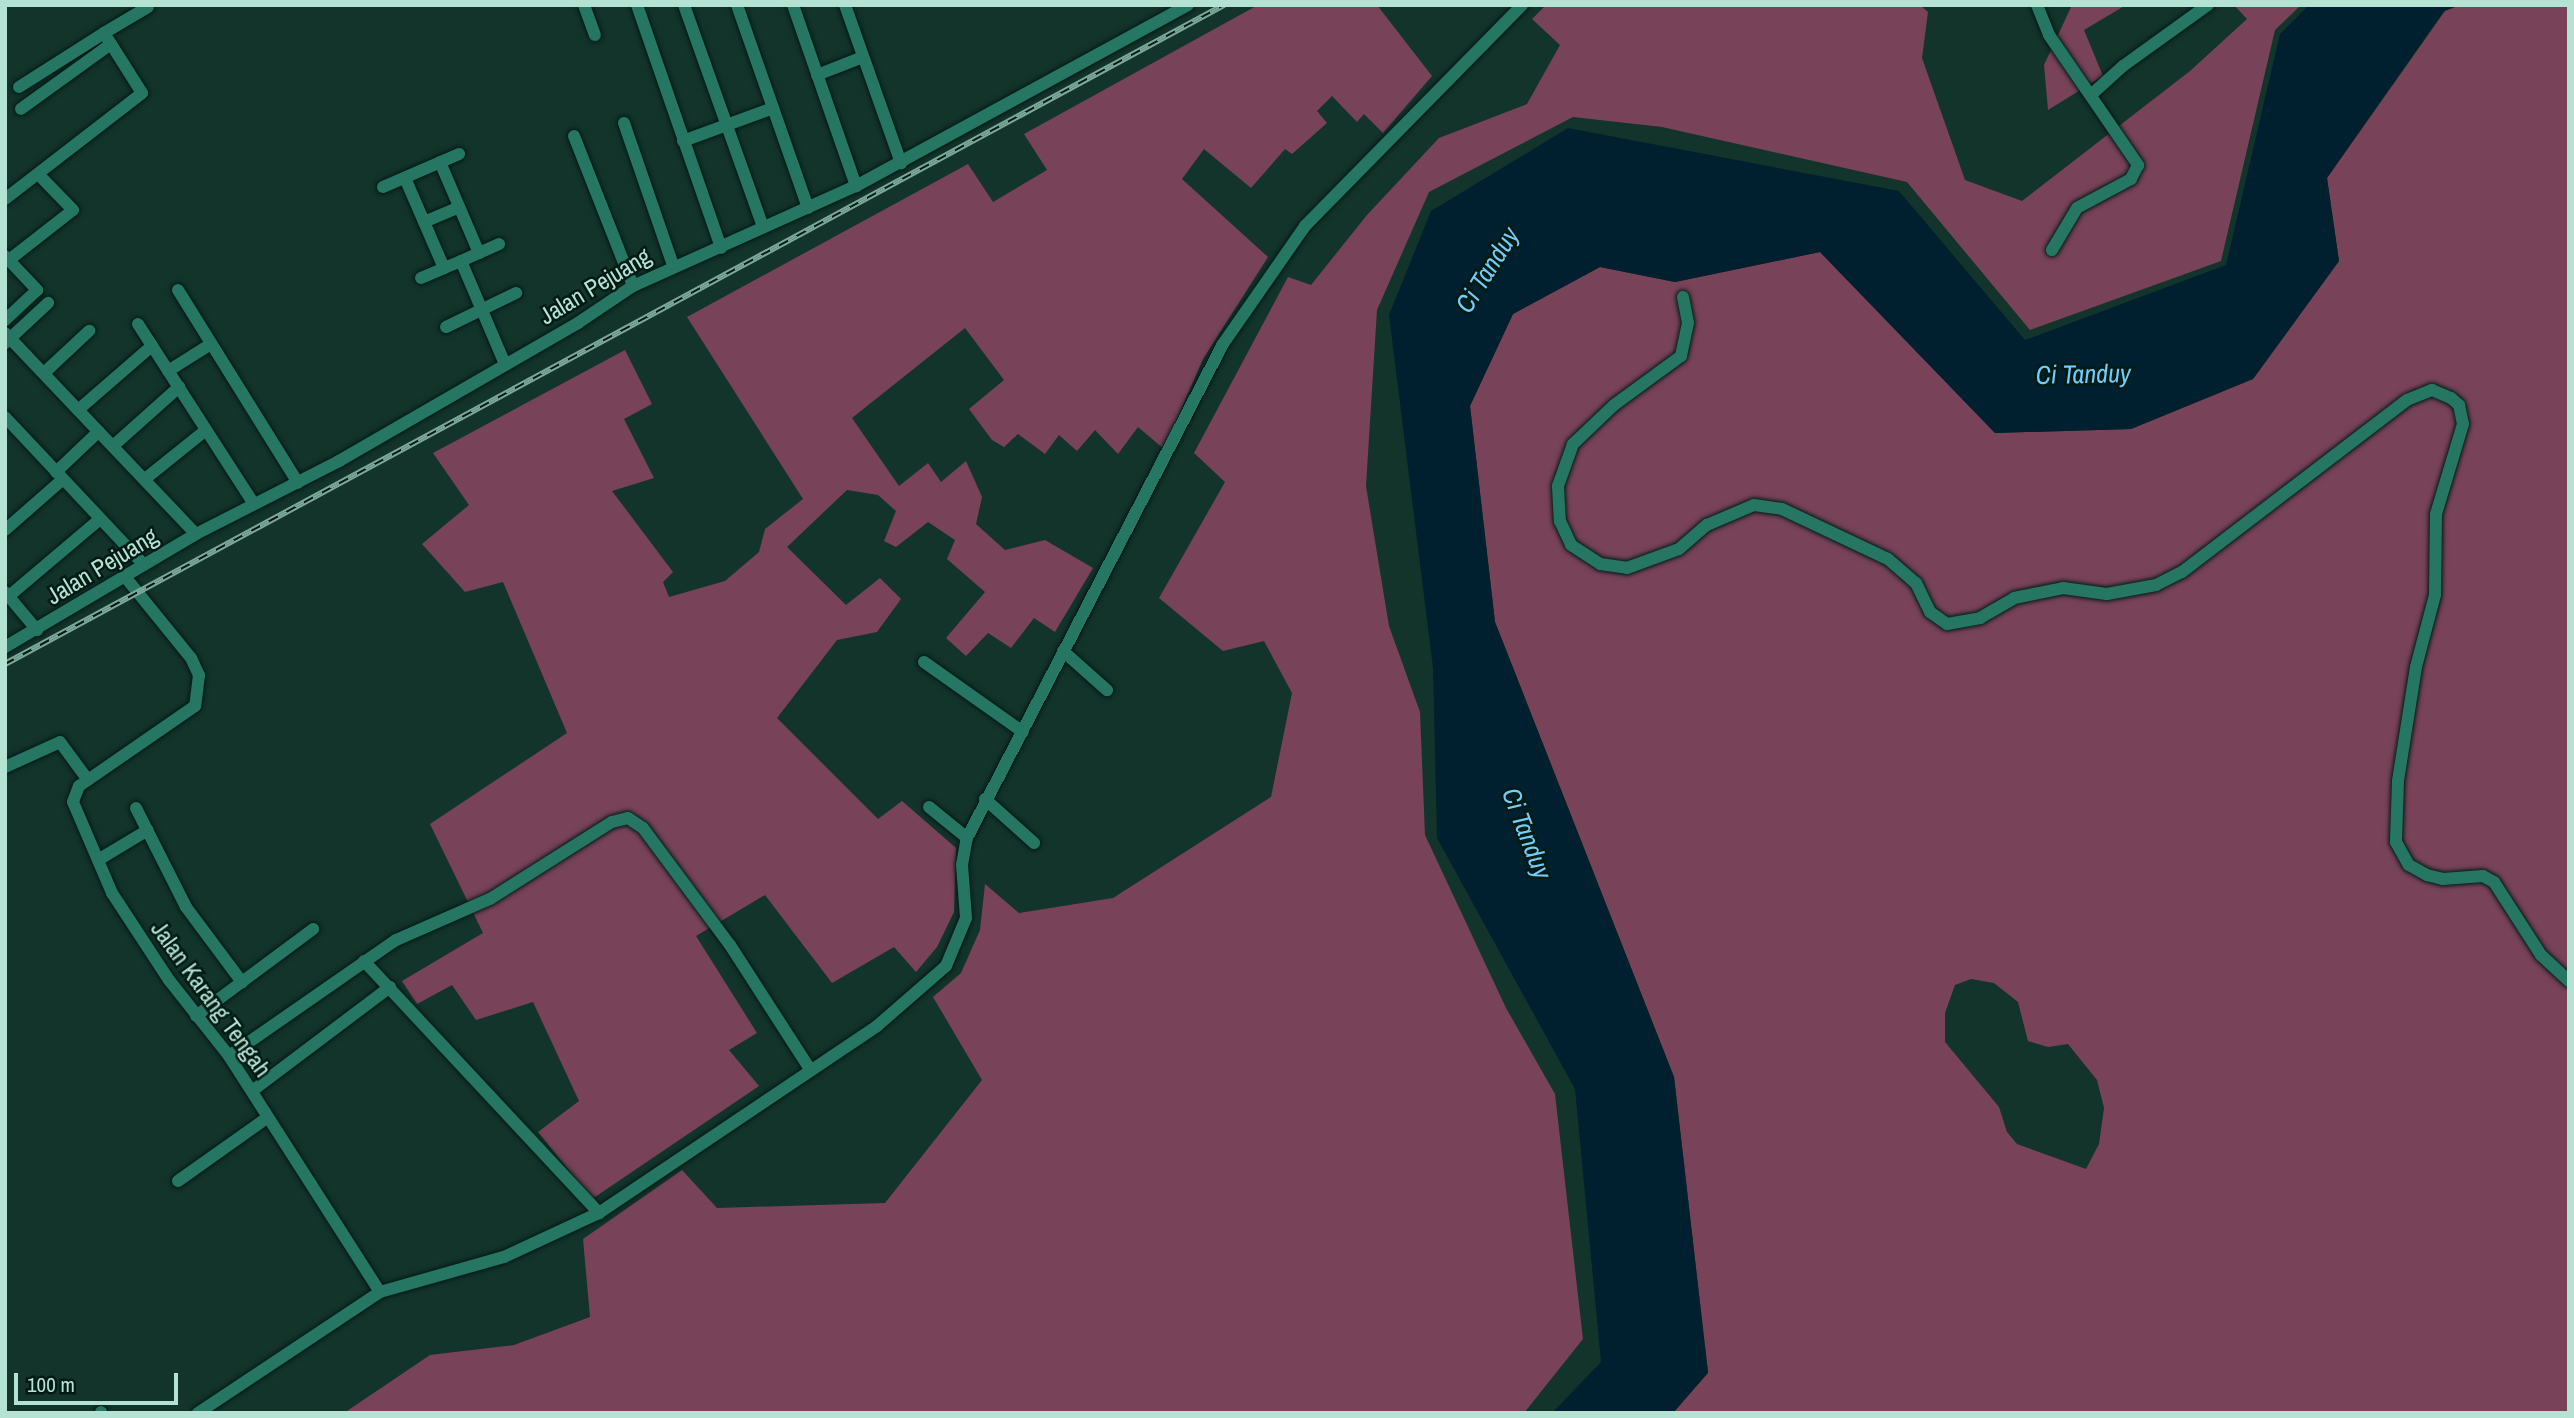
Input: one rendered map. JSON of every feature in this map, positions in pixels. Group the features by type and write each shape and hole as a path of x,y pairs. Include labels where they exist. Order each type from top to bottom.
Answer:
{"street":[{"path":"584,5 595,35"},
{"path":"637,5 721,248"},
{"path":"684,5 763,228"},
{"path":"737,5 808,208"},
{"path":"793,5 856,186"},
{"path":"845,5 901,163"},
{"name":"Jalan Pejuang","path":"5,646 37,630 197,534 298,483 505,362 578,323 633,286 673,265 721,248 856,186 1188,5"},
{"path":"198,1413 380,1292 504,1257 599,1213 877,1026 946,966 966,918 962,864 967,838 1063,651 1154,484 1212,364 1287,247 1522,5"},
{"path":"2037,5 2049,35 2092,94 2138,168 2125,183 2077,208 2052,250"},
{"path":"2092,94 2123,66 2208,5"},
{"path":"21,109 148,7"},
{"path":"19,87 107,38"},
{"path":"5,199 142,93 107,38"},
{"path":"817,75 863,57"},
{"path":"683,141 773,108"},
{"path":"624,123 673,265"},
{"path":"574,136 633,286"},
{"path":"383,187 459,154"},
{"path":"440,162 479,253"},
{"path":"5,320 37,290 7,258 73,211 38,174"},
{"path":"405,178 444,268"},
{"path":"424,222 459,207"},
{"path":"421,278 499,244"},
{"path":"461,261 505,362"},
{"path":"178,290 298,483"},
{"path":"446,327 516,293"},
{"path":"1683,297 1688,323 1681,356 1614,405 1573,444 1558,486 1560,520 1571,545 1600,564 1627,568 1679,549 1707,525 1754,505 1782,509 1888,559 1916,583 1930,612 1947,624 1980,618 2014,598 2063,588 2107,594 2156,585 2182,572 2407,400 2432,390 2451,398 2459,405 2463,424 2435,514 2432,538 2435,595 2416,667 2398,781 2396,842 2409,865 2427,875 2443,879 2483,876 2494,882 2541,955 2569,981"},
{"path":"48,303 7,338 44,373 197,534"},
{"path":"138,324 254,504"},
{"path":"44,373 89,331"},
{"path":"168,370 211,344"},
{"path":"78,410 152,346"},
{"path":"113,446 179,387"},
{"path":"5,417 144,565"},
{"path":"145,480 206,430"},
{"path":"5,530 60,476 99,431"},
{"path":"37,630 7,594 100,519"},
{"path":"5,767 60,743 88,780 184,718 195,706 198,688 191,658 126,578"},
{"path":"1063,651 1108,690"},
{"path":"924,662 1023,732"},
{"name":"Jalan Karang Tengah","path":"88,780 73,794 73,802 112,893 196,1016 229,1056 380,1292"},
{"path":"985,799 1034,843"},
{"path":"929,807 967,838"},
{"path":"136,808 186,906 242,982"},
{"path":"229,1056 396,940 490,899 612,822 628,818 643,828 730,945 810,1069"},
{"path":"97,860 148,830"},
{"path":"196,1016 313,929"},
{"path":"364,961 599,1213"},
{"path":"252,1091 390,987"},
{"path":"178,1181 268,1116"}],"shaded area":[{"path":"1258,5 1377,5 1432,76 1383,133 1364,114 1357,122 1332,96 1317,111 1327,123 1292,154 1285,149 1251,188 1204,149 1182,179 1268,257 1203,359 1164,449 1138,427 1118,454 1095,430 1077,451 1059,435 1045,454 1018,434 1004,447 992,440 969,409 1004,380 965,328 852,418 899,486 928,463 941,482 966,461 982,497 976,524 1005,550 1045,540 1093,568 1055,632 1034,618 1011,648 988,633 966,656 946,638 985,592 947,559 955,540 928,522 896,547 884,541 896,511 878,495 847,490 787,547 846,605 880,578 901,599 877,632 837,640 777,718 878,819 902,801 956,848 954,912 937,947 916,972 894,947 832,983 765,895 696,936 757,1033 729,1050 759,1086 592,1199 538,1132 579,1101 533,1002 476,1020 452,985 417,1004 402,981 483,933 430,824 567,733 503,582 465,592 422,544 469,505 433,453 625,350 652,404 624,419 654,478 612,491 673,572 663,582 669,597 725,581 759,552 765,529 803,499 687,317 968,164 993,202 1047,170 1024,134"},
{"path":"1546,5 1920,5 1928,12 1922,58 1965,180 2022,201 2190,71 2247,19 2234,5 2301,5 2275,30 2221,261 2030,330 1907,182 1662,127 1573,117 1429,192 1377,310 1366,486 1389,626 1420,712 1425,835 1506,1008 1555,1094 1583,1339 1524,1413 344,1413 430,1355 514,1345 590,1317 583,1239 682,1170 717,1208 885,1203 982,1080 933,997 961,973 980,930 985,884 1019,913 1113,898 1271,797 1292,693 1264,641 1223,651 1159,598 1225,482 1194,453 1288,277 1311,285 1367,215 1439,138 1527,104 1560,45 1532,19"},
{"path":"2072,5 2126,5 2084,30 2103,76 2048,110 2044,65"},
{"path":"2460,5 2569,5 2569,1413 1673,1413 1708,1372 1674,1077 1495,622 1470,406 1513,314 1600,267 1675,282 1820,252 1995,433 2131,429 2253,379 2339,261 2327,178 2445,11","holes":["1971,979 1994,983 2018,1002 2028,1041 2048,1047 2068,1044 2097,1080 2104,1108 2099,1144 2086,1169 2017,1144 2007,1132 1999,1107 1945,1042 1945,1013 1955,985"]}],"water":[{"name":"Ci Tanduy","path":"2309,5 2460,5 2444,11 2327,178 2339,261 2253,379 2131,429 1995,433 1820,252 1675,282 1600,267 1513,314 1470,406 1495,622 1674,1077 1708,1373 1673,1413 1552,1413 1601,1362 1575,1089 1437,838 1433,668 1389,315 1431,211 1568,128 1899,191 2025,340 2226,265 2280,34"}],"railway":[{"path":"5,664 1224,5"}]}
